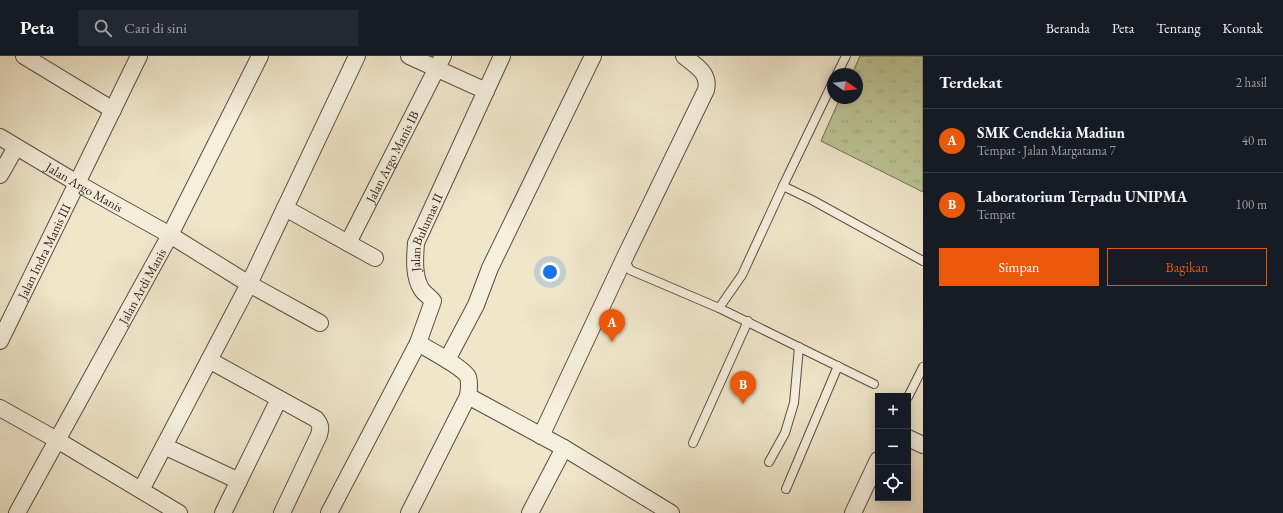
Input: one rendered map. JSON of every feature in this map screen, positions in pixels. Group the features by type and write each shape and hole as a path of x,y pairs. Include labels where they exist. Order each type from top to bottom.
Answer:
{"street":[{"path":"24,56 45,62 113,110"},
{"name":"Jalan Indra Manis III","path":"0,341 138,56"},
{"name":"Jalan Ardi Manis","path":"17,513 170,235 260,56"},
{"path":"141,490 249,284 357,56"},
{"path":"409,56 440,63 486,91"},
{"name":"Jalan Bulumas II","path":"329,513 418,343 433,301 421,288 417,277 414,260 416,243 502,56"},
{"path":"447,360 476,305 490,268 593,56"},
{"path":"540,436 706,90 708,84 706,75 684,56"},
{"name":"Jalan Argo Manis IB","path":"348,243 440,63"},
{"name":"Jalan Argo Manis","path":"0,137 77,183 170,235 249,284 320,323"},
{"path":"0,175 16,147"},
{"path":"285,208 374,258"},
{"path":"409,513 468,396 469,384 468,376 459,368 418,343"},
{"path":"209,360 316,419 321,427 319,435 282,513"},
{"path":"468,396 564,448 654,509 671,513"},
{"path":"223,513 280,398"},
{"path":"0,408 57,440 179,513"},
{"path":"911,439 923,445"},
{"path":"164,446 239,480"},
{"path":"530,513 564,448"},
{"path":"857,512 876,465"}],"lane":[{"path":"840,68 846,56"},
{"path":"720,308 742,275 827,94"},
{"path":"783,186 812,200 923,261"},
{"path":"624,259 630,270 748,321 874,384"},
{"path":"693,443 748,321"},
{"path":"769,462 785,434 794,403 799,347"},
{"path":"786,489 838,366"},
{"path":"910,393 923,366"}],"green space":[{"path":"860,56 923,56 923,192 821,141 837,104 863,104 863,68 855,68"}],"place":[{"name":"SMK Cendekia Madiun","path":"612,342"},
{"name":"Laboratorium Terpadu UNIPMA","path":"743,404"}]}
